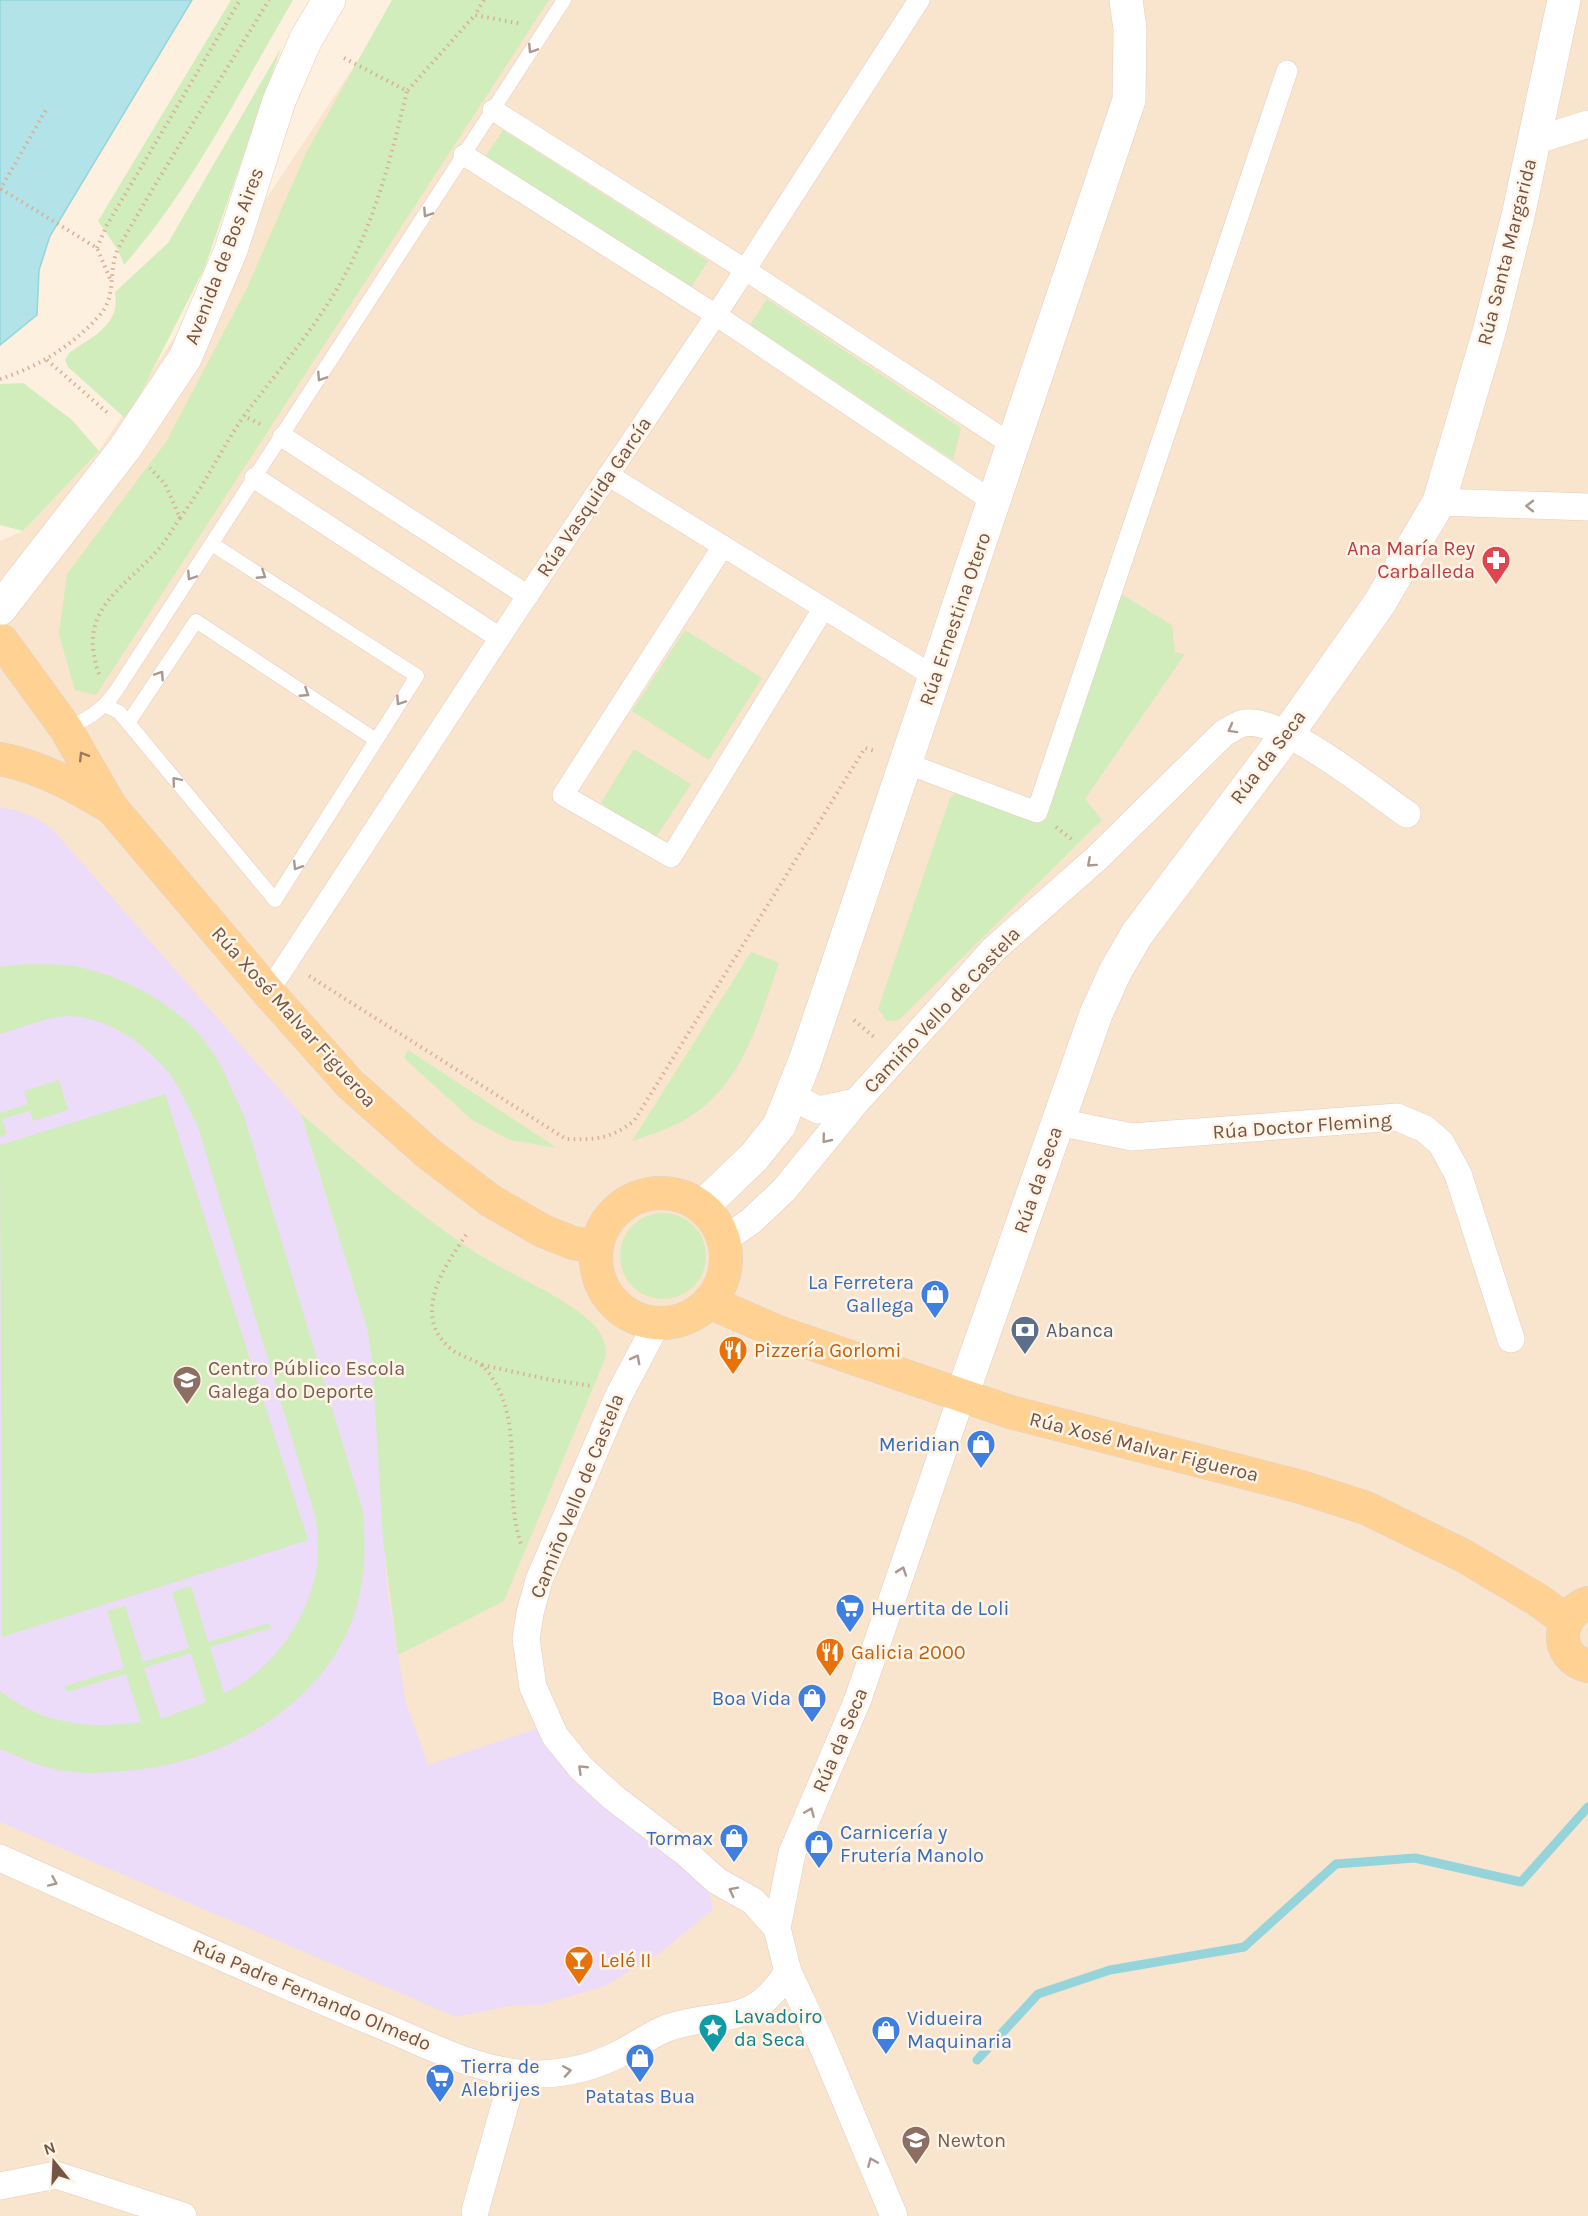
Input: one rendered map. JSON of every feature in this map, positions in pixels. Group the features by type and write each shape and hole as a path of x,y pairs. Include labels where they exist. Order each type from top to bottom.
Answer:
{"main road":[{"name":"Rúa Xosé Malvar Figueroa","path":"1,633 66,729 111,807 268,992 350,1084 386,1117 491,1201 543,1231 573,1243 596,1247"},
{"name":"Rúa Xosé Malvar Figueroa","path":"0,759 36,768 67,781 111,807"},
{"path":"667,1193 685,1197 702,1207 715,1222 724,1240 726,1253 723,1278 709,1302 692,1315 675,1322 657,1323 639,1320 623,1311 609,1299 600,1283 596,1265 596,1247 602,1229 614,1213 629,1201 647,1195 667,1193"},
{"name":"Rúa Xosé Malvar Figueroa","path":"709,1302 778,1332 1010,1412 1301,1487 1366,1508 1464,1556 1538,1600 1577,1611 1563,1641 1567,1651 1574,1659 1588,1666"}],"street":[{"name":"Avenida de Bos Aires","path":"1,633 139,449 185,358 231,250 279,101 306,39 329,0"},
{"name":"Rúa Vasquida García","path":"268,992 500,638 716,315 918,0"},
{"name":"Rúa Ernestina Otero","path":"702,1207 754,1157 779,1126 827,998 1129,100 1130,28 1126,0"},
{"name":"Rúa Santa Margarida","path":"1439,502 1489,332 1534,141 1564,0"},
{"path":"905,763 1037,812 1287,71"},
{"path":"493,110 744,269 1014,446"},
{"path":"1534,141 1588,124"},
{"path":"464,155 716,315 994,503"},
{"path":"283,437 528,596"},
{"path":"608,475 935,677"},
{"path":"255,478 500,638"},
{"path":"1439,502 1588,507"},
{"name":"Rúa da Seca","path":"777,1928 792,1853 858,1699 1096,1014 1115,972 1137,934 1288,733 1379,604 1439,502"},
{"path":"723,546 563,795 671,857 823,609"},
{"name":"Camiño Vello de Castela","path":"724,1240 751,1221 784,1190 856,1102 994,950 1096,859 1224,733 1243,723 1259,724 1288,733 1407,814"},
{"path":"792,1096 818,1110 856,1102"},
{"name":"Rúa Doctor Fleming","path":"1058,1122 1132,1137 1396,1117 1425,1129 1441,1143 1458,1174 1511,1339"},
{"name":"Camiño Vello de Castela","path":"657,1323 618,1397 539,1580 526,1639 531,1678 543,1714 555,1736 581,1768 614,1798 686,1853 717,1881 753,1901 777,1928"},
{"name":"Rúa Padre Fernando Olmedo","path":"0,1858 336,2007 486,2067 514,2073 567,2072 594,2065 666,2028 732,2017 751,2011 777,1989 789,1972"},
{"path":"777,1928 789,1972 894,2216"},
{"path":"475,2211 514,2073"},
{"path":"2,2178 56,2175 183,2216"}],"lane":[{"path":"66,729 88,719 105,706 283,437 564,0"},
{"path":"105,706 119,712 275,900 417,676 212,544"},
{"path":"128,723 196,621 376,740"}],"path":[{"path":"97,248 112,215 240,0"},
{"path":"0,379 30,369 47,360 100,316 108,304 113,285 114,258 118,250 269,0"},
{"path":"102,679 93,658 92,639 96,620 106,600 161,546 201,491 231,435 244,416 332,298 355,255 374,210 390,163 407,91 475,15 484,0"},
{"path":"475,15 545,29"},
{"path":"344,58 407,91"},
{"path":"47,108 0,190 97,248 113,285"},
{"path":"47,360 139,449 165,484 180,518"},
{"path":"244,416 283,437"},
{"path":"288,962 566,1139 595,1140 618,1133 634,1120 865,748 905,763"},
{"path":"1037,812 1096,859"},
{"path":"827,998 898,1056"},
{"path":"466,1235 439,1278 431,1310 433,1324 440,1337 452,1350 481,1365 603,1389"},
{"path":"481,1365 498,1388 508,1417 514,1509 524,1551"}],"shaded area":[{"path":"398,0 1588,0 1588,2216 0,2216 0,541 23,531 99,451"},
{"name":"Centro Público Escola Galega do Deporte","path":"0,807 38,819 54,831 301,1114 367,1328 372,1358 387,1586 406,1703 428,1765 536,1729 569,1774 599,1803 649,1836 707,1884 713,1909 660,1953 605,1986 540,2005 508,2006 456,2017 0,1822"}],"green space":[{"path":"231,0 293,0 194,171 149,235 124,265 118,250 98,221"},
{"path":"392,0 549,0 96,695 75,690 59,634 67,574 166,442 247,288 307,151"},
{"path":"281,48 204,269 127,420 68,367 65,360 69,353 103,329 114,313 115,292 168,243"},
{"path":"503,130 708,261 690,289 485,157"},
{"path":"767,299 961,428 953,460 750,325"},
{"path":"23,383 72,420 99,451 23,531 0,525 0,384"},
{"path":"1121,594 1172,625 1175,652 1185,654 1085,799 1102,820 899,1020 887,1021 878,1009 950,798 956,793 1043,822"},
{"path":"685,630 762,678 709,760 632,711"},
{"path":"634,749 691,784 654,840 601,803"},
{"path":"751,952 779,963 757,1026 737,1067 709,1102 691,1116 670,1127 632,1141"},
{"path":"24,964 66,965 99,972 119,980 157,999 175,1012 191,1026 217,1059 243,1113 363,1511 364,1552 360,1592 349,1628 331,1661 307,1689 279,1714 247,1735 213,1751 177,1762 141,1769 82,1773 58,1770 23,1759 0,1749 0,1691 33,1711 67,1722 102,1725 141,1722 126,1674 67,1692 65,1686 124,1668 107,1611 125,1606 143,1662 189,1648 172,1592 191,1586 208,1642 269,1623 271,1628 210,1647 224,1693 240,1685 268,1662 291,1633 300,1617 317,1568 316,1519 198,1127 177,1085 157,1060 130,1037 115,1028 83,1017 59,1017 0,1034 0,967","holes":["191,1653 206,1702 161,1719 144,1668"]},
{"path":"408,1050 557,1148 510,1140 472,1120 404,1058"},
{"path":"59,1080 68,1110 33,1121 30,1111 2,1119 7,1134 0,1137 0,1113 28,1104 24,1091"},
{"path":"165,1094 308,1540 2,1637 0,1145"},
{"path":"301,1114 385,1185 450,1235 473,1251 558,1298 584,1316 598,1330 604,1341 605,1359 504,1601 398,1655 383,1539 372,1358 367,1328"},
{"path":"663,1213 687,1220 699,1232 706,1256 699,1280 687,1292 663,1299 639,1292 627,1280 620,1256 627,1232 639,1220"}],"water":[{"path":"0,0 192,0 50,236 39,270 37,315 0,345"}],"waterway":[{"path":"977,2060 1038,1994 1110,1970 1244,1947 1336,1864 1415,1858 1521,1882 1588,1807"}],"place":[{"name":"Ana María Rey Carballeda","path":"1496,586"},
{"name":"La Ferretera Gallega","path":"935,1320"},
{"name":"Abanca","path":"1025,1356"},
{"name":"Pizzería Gorlomi","path":"733,1376"},
{"name":"Centro Público Escola Galega do Deporte","path":"187,1406"},
{"name":"Meridian","path":"981,1470"},
{"name":"Huertita de Loli","path":"850,1634"},
{"name":"Galicia 2000","path":"830,1678"},
{"name":"Boa Vida","path":"812,1724"},
{"name":"Tormax","path":"734,1864"},
{"name":"Carnicería y Frutería Manolo","path":"819,1870"},
{"name":"Lelé II","path":"579,1986"},
{"name":"Lavadoiro da Seca","path":"713,2054"},
{"name":"Vidueira Maquinaria","path":"886,2056"},
{"name":"Patatas Bua","path":"640,2084"},
{"name":"Tierra de Alebrijes","path":"440,2104"},
{"name":"Newton","path":"916,2166"}]}
